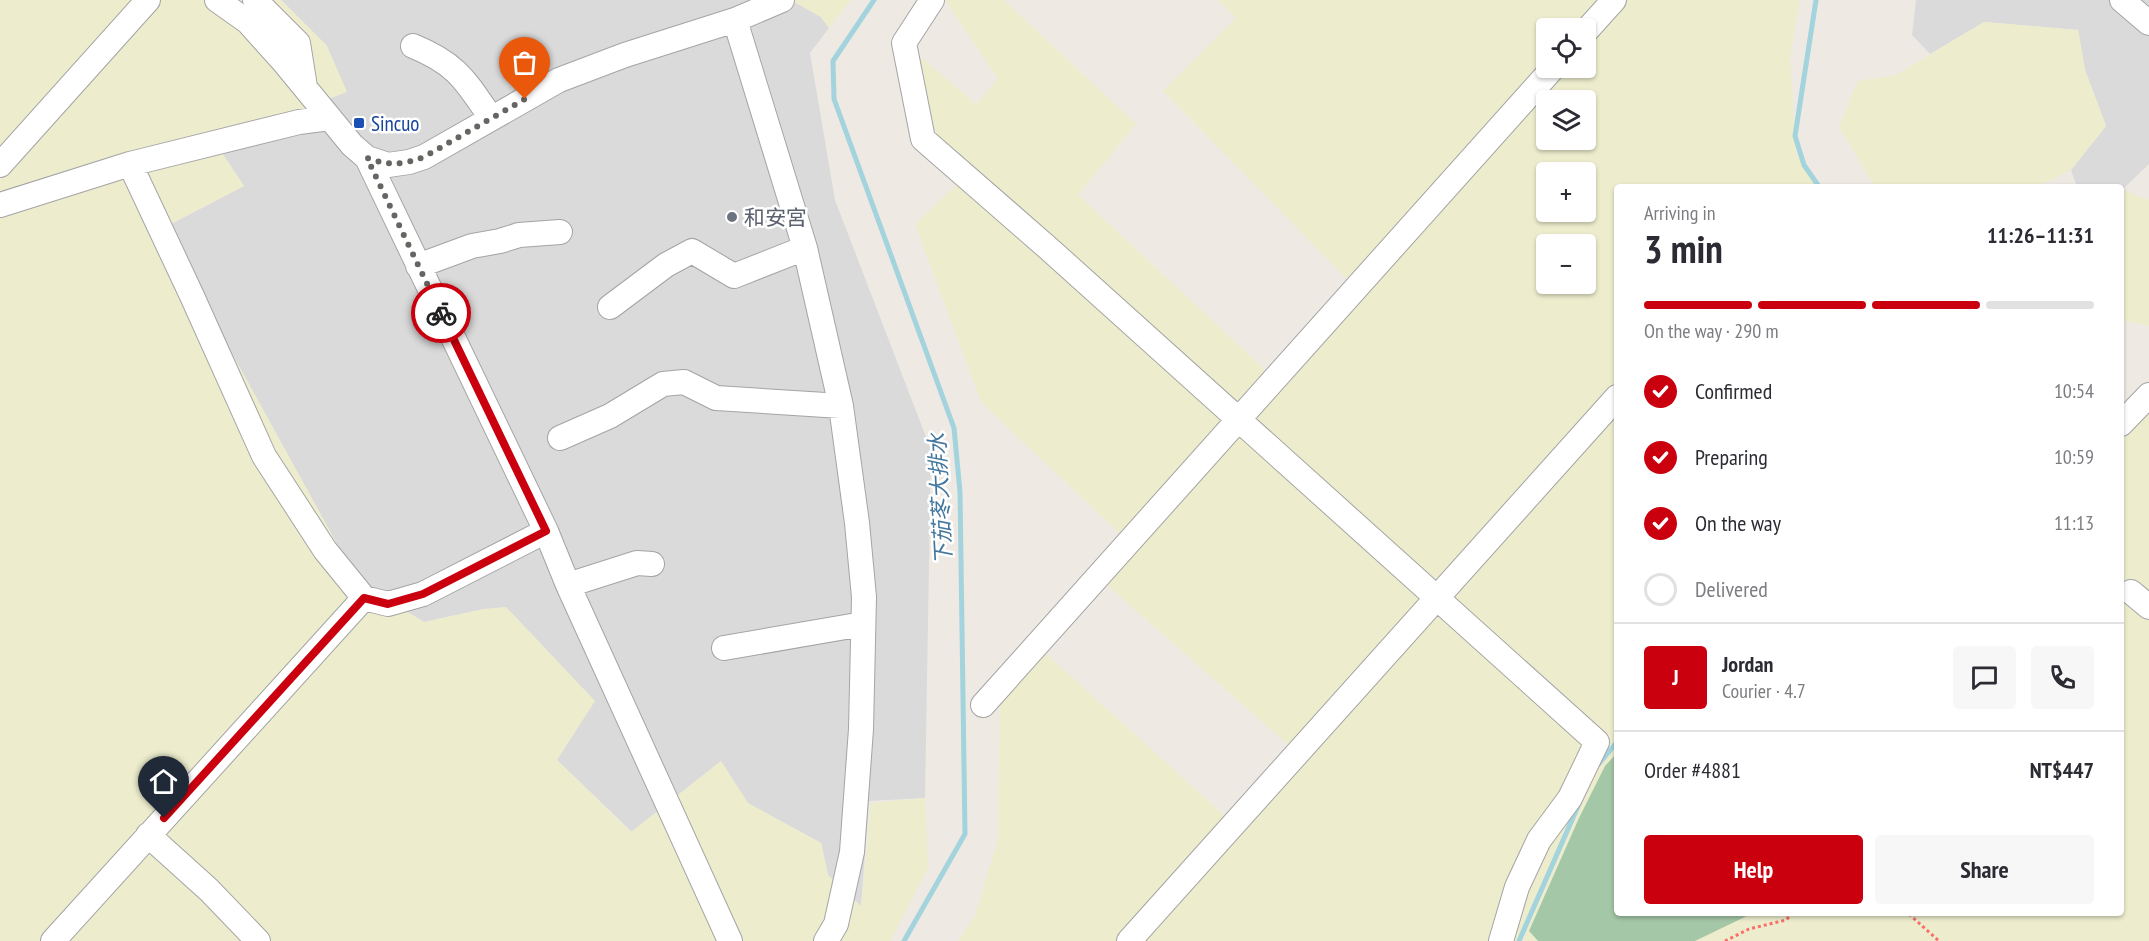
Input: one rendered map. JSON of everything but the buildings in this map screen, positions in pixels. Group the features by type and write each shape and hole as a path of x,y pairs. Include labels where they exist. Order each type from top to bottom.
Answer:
{"street":[{"path":"0,165 148,0"},
{"path":"218,0 248,22 352,145 367,158 388,165 424,157 559,80 739,12 783,0"},
{"path":"255,0 298,43 306,90"},
{"path":"932,0 904,43 922,139 1048,248 1597,742 1570,798 1539,840 1517,887 1502,941"},
{"path":"1596,20 1614,0"},
{"path":"2122,0 2149,23"},
{"path":"739,12 805,248 841,406 857,523 864,597 861,729 852,852 836,924 826,941"},
{"path":"413,46 434,54 454,67 472,89 490,118"},
{"path":"983,705 1544,78"},
{"path":"0,205 130,164 299,122 330,118"},
{"path":"367,158 546,531 568,585 730,941"},
{"path":"130,164 264,456 325,550 364,598 388,604 423,594 546,531"},
{"path":"417,266 472,246 519,235 560,232"},
{"path":"610,307 666,266 692,251 734,276 805,248"},
{"path":"560,438 610,416 663,384 684,382 716,398 841,406"},
{"path":"2124,421 2149,395"},
{"path":"1130,941 1614,400"},
{"path":"568,585 637,563 652,564"},
{"path":"53,941 364,598"},
{"path":"724,648 863,624"},
{"path":"148,835 209,890 258,941"}],"path":[{"path":"1725,941 1749,928 1786,920 1790,916"},
{"path":"1911,916 1939,941"}],"shaded area":[{"path":"281,0 791,0 821,17 829,28 810,53 835,200 931,450 925,798 869,801 861,907 828,875 821,843 747,803 721,761 632,832 557,760 484,609 424,622 376,593 348,564 163,228 244,186 221,152 327,46"},
{"path":"1916,0 2149,0 2149,164 2124,188 2124,184 2076,184 2071,170 2106,126 2085,70 2078,30 1984,22 1930,54 1912,35"}],"green space":[{"path":"0,0 281,0 327,46 347,92 245,130 222,153 244,186 163,228 348,564 376,593 424,622 484,609 506,607 595,701 557,760 631,832 721,761 748,803 821,843 828,875 861,906 871,803 925,798 928,868 890,941 0,941"},
{"path":"791,0 851,0 829,28 821,17"},
{"path":"945,0 1004,0 1136,124 1078,195 1274,378 1356,288 1163,91 1236,18 1218,0 1800,0 1790,58 1796,153 1818,184 1614,184 1614,916 2124,916 2124,420 2149,397 2149,941 958,941 975,916 998,839 1000,690 1043,651 1226,817 1292,748 1099,578 1133,546 981,402 915,224 966,176 923,139 904,43 976,104 998,79"},
{"path":"1984,22 2078,30 2085,70 2106,126 2071,170 2042,184 1873,184 1839,127 1858,81 1896,75"},
{"path":"2124,190 2149,200 2149,326 2124,321"},
{"path":"1614,756 1614,916 1747,916 1695,941 1538,941 1529,931 1579,818 1605,766"}],"waterway":[{"name":"下茄苳大排水","path":"874,0 833,61 834,99 954,428 960,492 965,834 904,941"},
{"path":"1816,0 1795,136 1804,165 1817,184"},
{"path":"1597,766 1614,746"},
{"path":"1519,941 1579,804"}],"way so far":[{"path":"441,313 367,158 388,165 424,157 525,99"}],"place":[{"name":"Sincuo","path":"359,123"},
{"name":"和安宮","path":"732,217"}],"route":[{"path":"164,818 364,598 388,604 423,594 546,531 441,313"}]}
